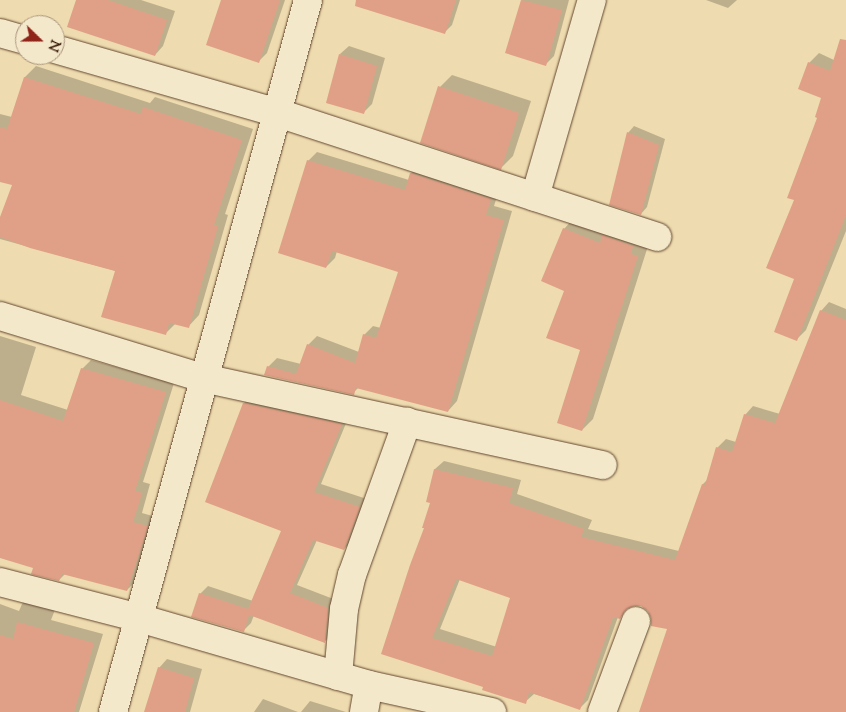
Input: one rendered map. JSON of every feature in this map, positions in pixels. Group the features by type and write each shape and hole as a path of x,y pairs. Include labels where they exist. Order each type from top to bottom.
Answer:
{"street":[{"path":"113,712 308,0"},
{"path":"535,197 592,0"},
{"path":"0,33 15,37"},
{"path":"65,52 278,113 657,237"},
{"path":"0,316 203,378 603,465"},
{"path":"338,676 344,609 352,574 407,422"},
{"path":"0,582 139,618 369,685 492,712"},
{"path":"602,712 636,621"},
{"path":"364,712 369,685"}],"building":[{"path":"76,0 108,0 167,20 155,56 67,27"},
{"path":"221,0 280,0 259,63 206,45"},
{"path":"356,0 456,0 445,34 355,6"},
{"path":"521,0 562,10 546,66 505,53"},
{"path":"840,39 846,40 846,215 797,341 774,332 794,279 766,268 794,200 787,198 817,118 815,117 821,98 798,89 808,62 830,71"},
{"path":"339,54 377,66 364,114 326,103"},
{"path":"24,77 141,114 143,107 242,140 214,225 218,226 189,328 169,323 166,335 101,317 115,271 30,248 0,237 0,217 12,185 0,182 0,127 7,129"},
{"path":"438,86 519,113 501,170 420,143"},
{"path":"627,132 659,145 641,215 609,205"},
{"path":"307,160 405,190 410,173 491,199 486,215 504,220 448,412 356,388 354,395 264,375 267,366 296,374 307,344 355,363 363,334 376,338 398,272 332,251 326,268 278,253"},
{"path":"563,228 600,243 602,235 633,246 631,254 638,256 582,431 557,423 580,350 546,338 564,291 541,281"},
{"path":"820,310 846,320 846,712 639,712 667,629 651,626 651,618 648,611 641,606 626,609 620,619 613,617 580,710 529,692 526,704 482,690 483,687 381,654 424,528 422,528 430,503 426,502 434,469 513,488 509,503 584,529 581,537 675,560 702,484 705,485 716,447 732,452 744,414 775,423","holes":["456,579 510,598 492,656 432,638"]},
{"path":"81,368 166,392 135,491 142,493 133,522 148,526 127,591 62,574 59,581 34,575 31,574 33,568 0,558 0,400 63,421"},
{"path":"243,403 342,424 314,492 360,507 344,550 313,540 290,593 328,608 325,643 249,615 244,632 191,617 199,593 248,609 281,531 205,502"},
{"path":"17,622 94,643 74,712 0,712 0,635 13,639"},
{"path":"158,667 194,678 185,712 144,712"}]}
